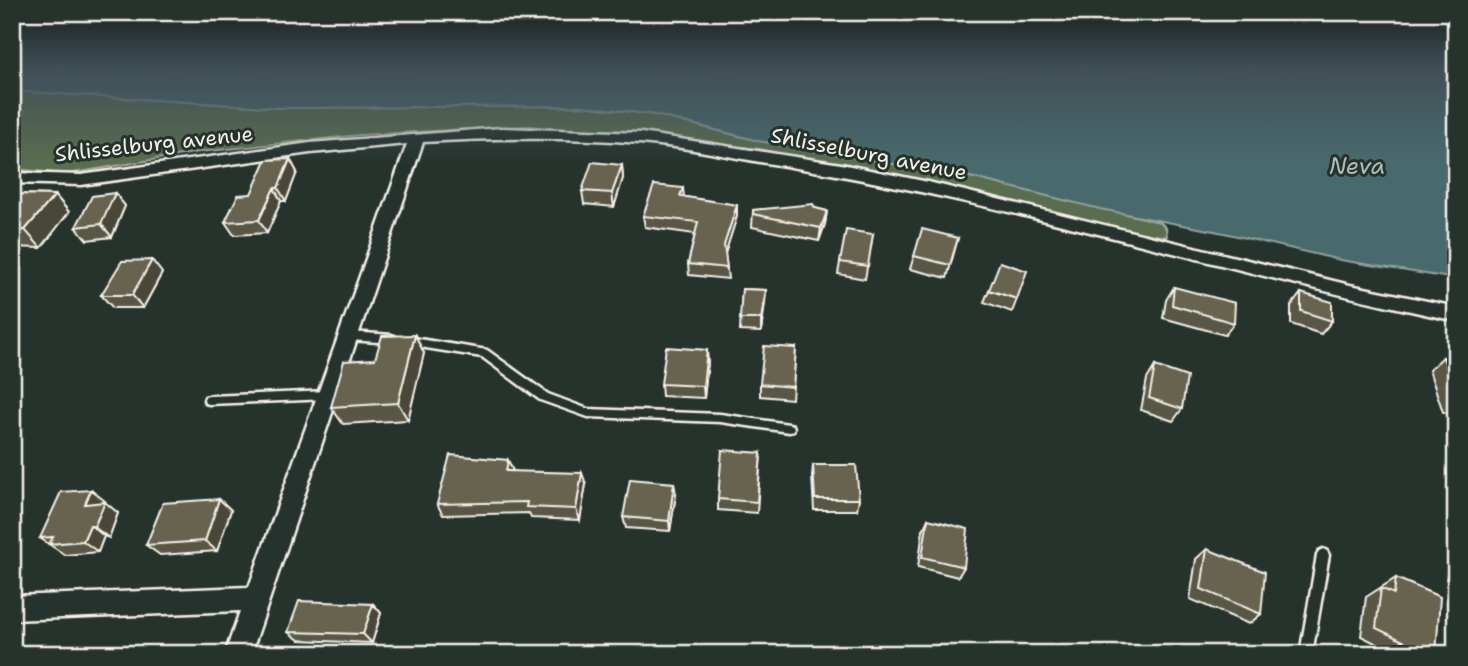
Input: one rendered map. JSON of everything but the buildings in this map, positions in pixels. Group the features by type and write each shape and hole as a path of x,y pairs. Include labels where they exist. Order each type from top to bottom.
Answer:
{"street":[{"name":"Shlisselburg avenue","path":"12,178 81,180 310,149 417,138 502,133 641,138 737,152 929,187 1350,292 1456,314"},
{"path":"238,654 417,138"},
{"path":"12,608 256,599"}],"lane":[{"path":"350,336 421,342 484,353 544,397 588,413 720,418 789,428"},
{"path":"209,400 329,395"},
{"path":"1306,654 1323,555"}],"green space":[{"path":"12,101 172,101 282,108 583,106 656,115 759,141 970,177 1160,222 1166,228 1167,237 1107,227 759,149 529,126 360,135 199,152 68,174 12,169"}],"water":[{"name":"Neva","path":"172,101 1456,101 1456,279 1340,260 1224,233 1100,209 970,177 759,141 656,115 583,106 282,108"}]}
